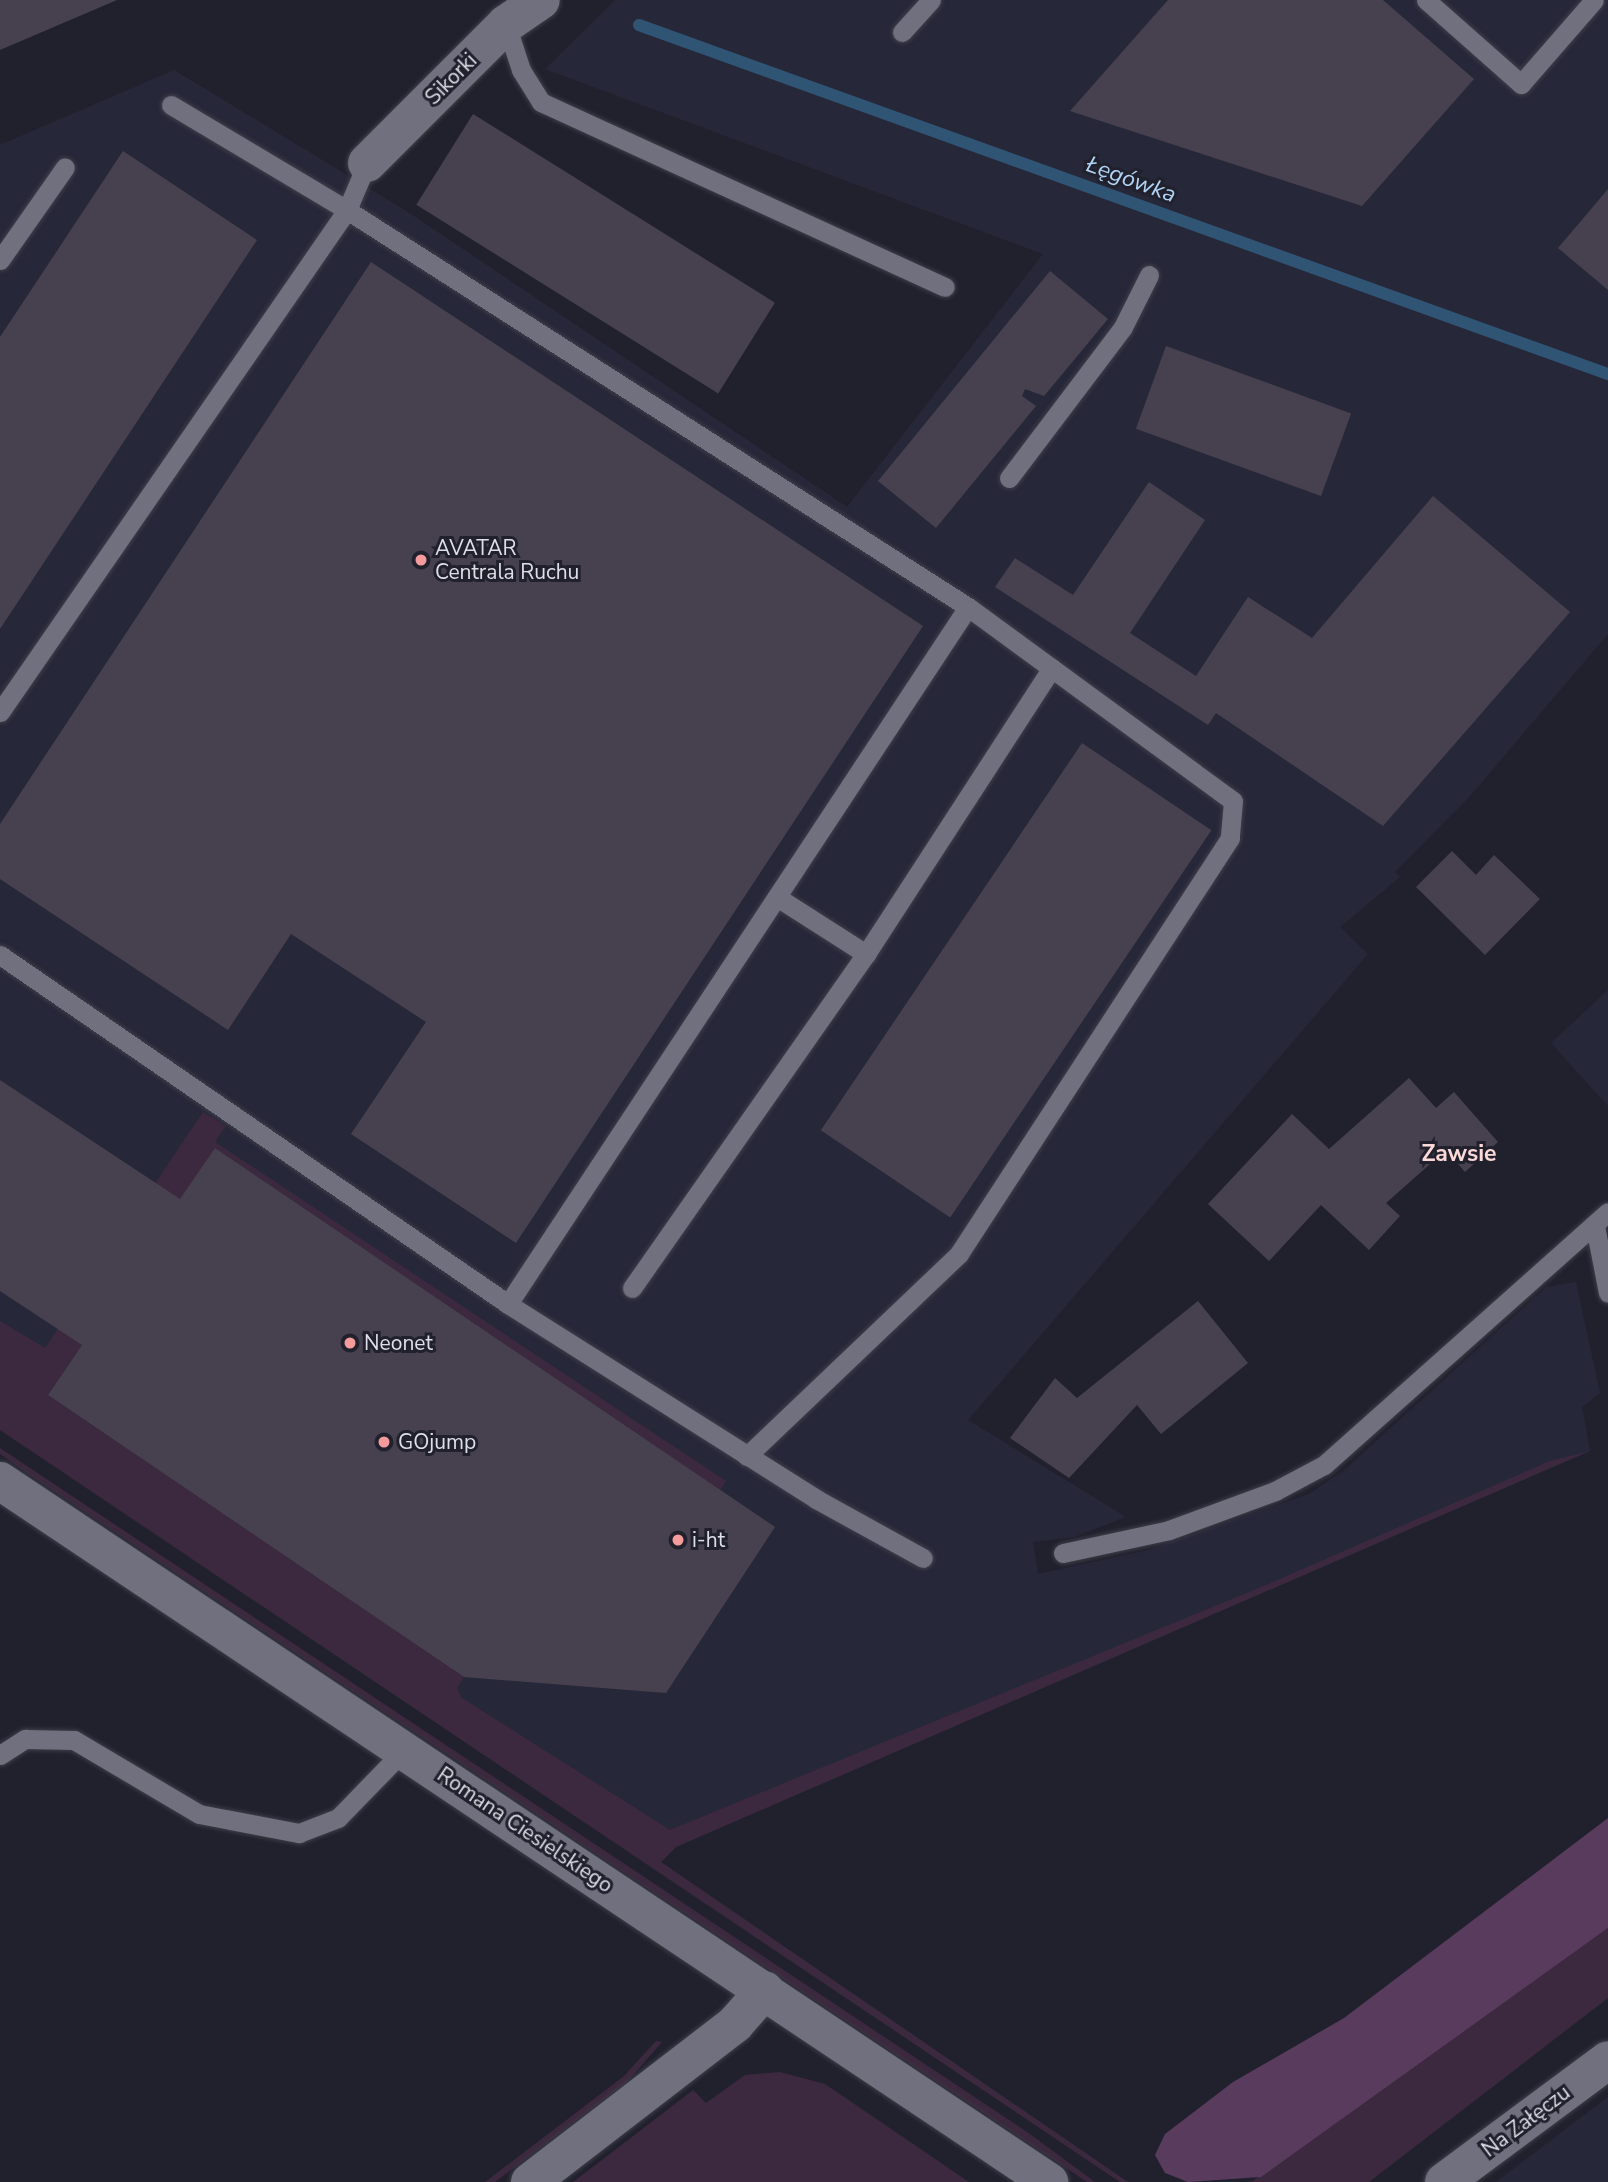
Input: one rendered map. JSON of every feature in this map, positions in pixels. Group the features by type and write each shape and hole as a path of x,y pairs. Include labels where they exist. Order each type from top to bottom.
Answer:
{"street":[{"name":"Sikorki","path":"367,163 506,24 541,0"},
{"name":"Romana Ciesielskiego","path":"0,1481 1049,2182"},
{"path":"530,2182 735,2025 765,1990"},
{"name":"Na Załęczu","path":"1444,2182 1608,2060"}],"lane":[{"path":"902,32 931,0"},
{"path":"1426,0 1521,84 1594,0"},
{"path":"506,24 522,69 541,102 946,287"},
{"path":"171,104 347,210 968,607 1233,801 1230,838 959,1254 747,1456"},
{"path":"0,712 347,210 367,163"},
{"path":"0,260 65,167"},
{"path":"1009,478 1123,327 1150,275"},
{"path":"508,1304 968,607"},
{"path":"632,1288 866,954 1052,668"},
{"path":"777,897 866,954"},
{"path":"0,955 508,1304 747,1456 923,1558"},
{"path":"1602,1219 1608,1293"},
{"path":"1063,1552 1169,1530 1275,1491 1324,1465 1532,1277 1602,1219"},
{"path":"0,1755 43,1736 74,1740 199,1814 299,1833 338,1818 404,1749"}],"shaded area":[{"path":"615,0 1608,0 1608,634 1470,796 1395,872 1400,877 1340,927 1368,954 968,1420 1126,1517 1074,1537 1033,1542 1038,1574 1148,1550 1309,1494 1343,1471 1546,1287 1576,1282 1600,1393 1582,1407 1590,1451 676,1847 0,1406 0,145 174,70 408,212 847,507 1043,254 545,69"},
{"path":"1608,990 1608,1106 1551,1043"},
{"path":"203,1112 226,1126 215,1142 726,1481 720,1490 215,1148 48,1395 464,1677 457,1688 462,1698 670,1830 1266,1585 1550,1461 1590,1451 676,1847 661,1862 1128,2182 1120,2182 0,1430 0,1321 45,1348"},
{"path":"0,1448 1030,2134 1095,2182 1087,2182 27,1473 0,1454"},
{"path":"1608,1818 1608,1928 1261,2177 1188,2182 1165,2173 1155,2155 1165,2134 1233,2082 1344,2018"},
{"path":"1608,1928 1608,1998 1369,2182 1251,2182"},
{"path":"656,2041 662,2042 627,2082 495,2182 485,2182 624,2076"},
{"path":"780,2072 825,2084 969,2182 573,2182 693,2090 706,2103 745,2075"},
{"path":"1608,2097 1608,2182 1496,2182"}],"building":[{"path":"0,0 117,0 0,50"},
{"path":"1168,0 1383,0 1474,79 1362,206 1070,111"},
{"path":"473,114 775,303 718,393 416,205"},
{"path":"123,151 257,240 0,629 0,337"},
{"path":"1608,189 1608,290 1558,248"},
{"path":"371,262 923,626 516,1243 351,1134 426,1022 291,934 228,1030 0,879 0,824"},
{"path":"1050,271 1108,319 1044,396 1025,389 1022,396 1036,406 936,528 878,481"},
{"path":"1166,346 1351,413 1321,496 1136,429"},
{"path":"1149,482 1205,520 1130,633 1196,676 1248,597 1312,638 1433,496 1570,612 1383,826 1216,713 1208,725 995,587 1015,558 1073,595"},
{"path":"1082,743 1211,830 950,1217 821,1130"},
{"path":"1452,851 1476,875 1494,855 1540,899 1485,955 1416,887"},
{"path":"1409,1078 1436,1108 1454,1092 1498,1142 1465,1172 1446,1150 1386,1203 1400,1216 1369,1250 1321,1205 1269,1261 1208,1204 1292,1114 1329,1149"},
{"name":"GOjump","path":"0,1080 180,1199 215,1148 775,1527 666,1693 464,1677 48,1395 82,1345 0,1291"},
{"path":"1198,1301 1248,1363 1161,1434 1137,1405 1069,1478 1010,1438 1055,1378 1077,1398"}],"waterway":[{"name":"Łęgówka","path":"639,25 1608,374"}],"place":[{"name":"AVATAR Centrala Ruchu","path":"421,560"},
{"name":"Neonet","path":"350,1343"},
{"name":"GOjump","path":"384,1442"},
{"name":"i-ht","path":"678,1540"}],"district":[{"name":"Zawsie","path":"1459,1154"}]}
